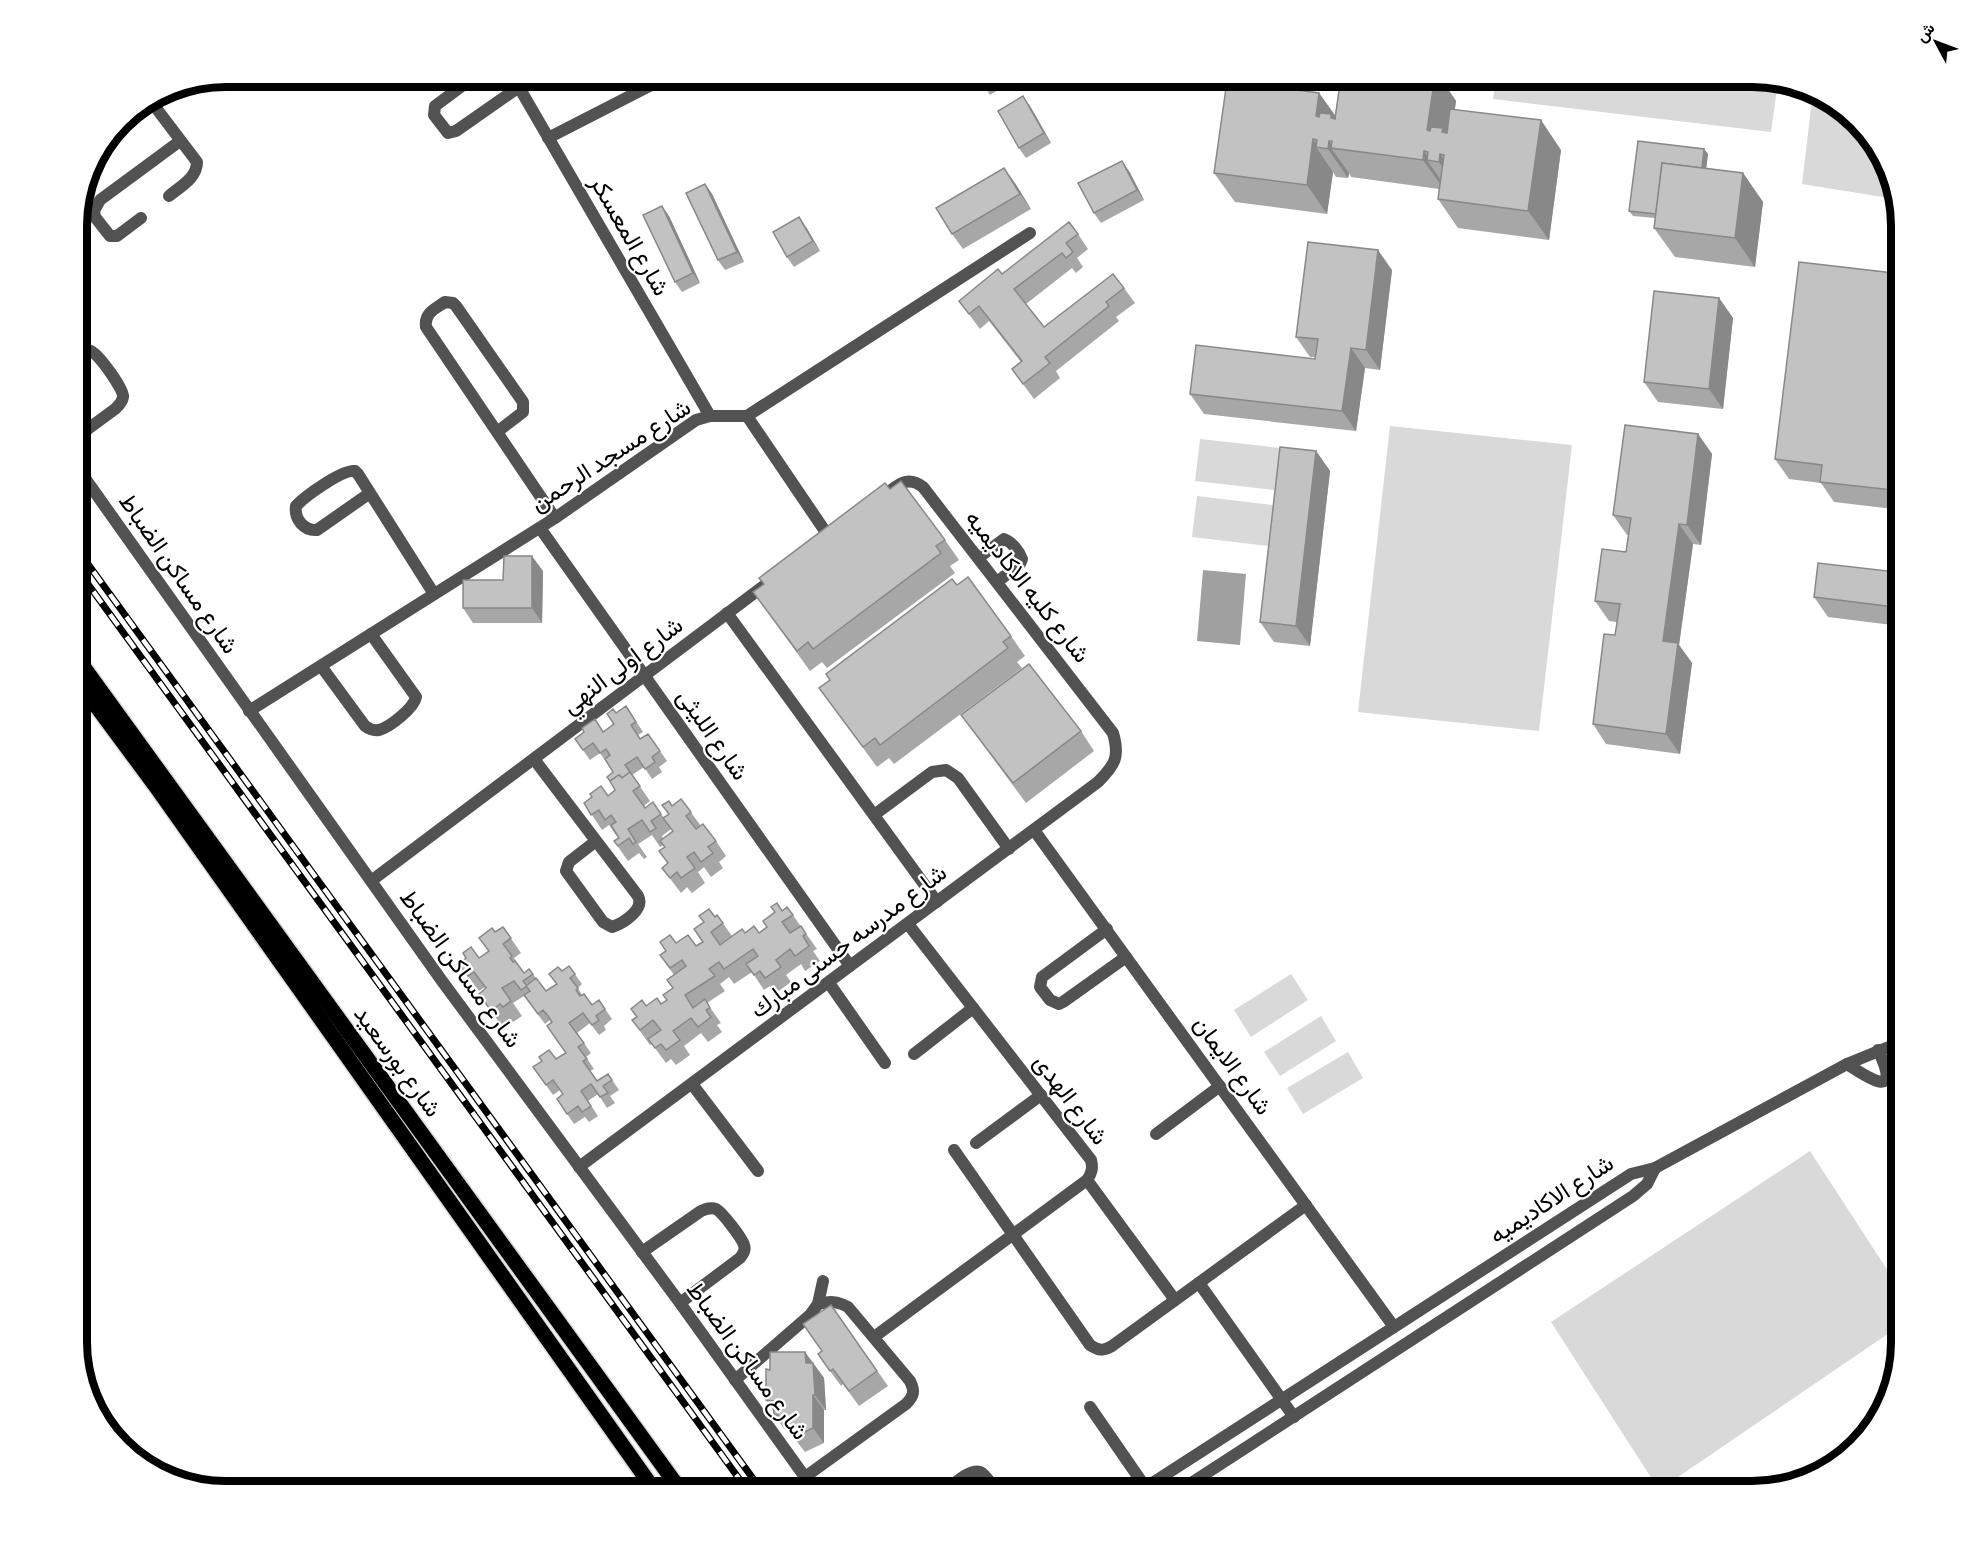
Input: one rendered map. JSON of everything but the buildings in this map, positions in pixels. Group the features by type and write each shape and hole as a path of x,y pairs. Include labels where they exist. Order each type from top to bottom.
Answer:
{"main road":[{"name":"شارع بورسعيد","path":"87,678 96,696 157,788 648,1481"},
{"name":"شارع بورسعيد","path":"87,688 96,696 674,1481"}],"street":[{"path":"459,87 435,106 434,115 448,133 456,131 510,87"},
{"name":"شارع المعسكر","path":"519,87 710,416"},
{"path":"548,138 646,87"},
{"path":"155,107 197,162 197,170 192,177 169,196"},
{"path":"141,218 117,236 110,236 95,217 94,211 100,201 180,141"},
{"path":"829,537 747,416 1030,233"},
{"path":"497,432 523,412 523,402 456,306 445,302 428,314 426,327 555,518"},
{"path":"87,350 97,356 122,388 123,396 121,404 87,430"},
{"name":"شارع مسجد الرحمن","path":"249,711 540,528 696,420 710,416 747,416"},
{"path":"370,493 317,530 304,528 295,511 300,502 351,470 358,474 434,594"},
{"name":"شارع كليه الاكاديميه","path":"882,497 900,483 908,480 923,487 1113,733"},
{"name":"شارع مساكن الضباط","path":"87,481 371,881 808,1481"},
{"name":"شارع الليثى","path":"540,528 850,966"},
{"path":"978,558 1004,539 1009,541 1021,556 1020,564 997,582"},
{"name":"شارع اولى النهي","path":"371,881 773,579"},
{"path":"727,613 937,902"},
{"path":"321,666 364,726 380,730 410,709 415,704 416,697 371,634"},
{"name":"شارع مدرسه حسنى مبارك","path":"579,1167 1098,782 1109,771 1116,759 1117,747 1113,733"},
{"path":"534,759 596,841 640,900 636,911 617,926 612,927 603,922 566,871 569,862 596,841"},
{"path":"874,815 932,772 946,770 958,778 1009,849"},
{"name":"شارع الايمان","path":"1034,830 1395,1327"},
{"name":"شارع الهدى","path":"874,1337 1087,1180 1091,1173 1091,1160 908,924"},
{"path":"1107,929 1042,977 1040,987 1050,1000 1059,1004 1126,957"},
{"path":"829,983 885,1063"},
{"path":"914,1054 973,1008"},
{"path":"1655,1168 1847,1064 1891,1046"},
{"path":"1847,1064 1873,1081 1884,1080 1888,1075 1887,1069 1878,1050"},
{"path":"692,1084 758,1171"},
{"path":"1156,1134 1220,1086"},
{"path":"976,1143 1041,1095"},
{"path":"954,1150 1090,1346 1097,1350 1105,1350 1112,1346 1306,1205"},
{"name":"شارع الاكاديميه","path":"1159,1481 1631,1174 1655,1168"},
{"name":"شارع الاكاديميه","path":"1195,1481 1633,1196 1647,1184 1655,1168"},
{"path":"1087,1180 1175,1300"},
{"path":"642,1252 708,1208 716,1209 742,1240 745,1246 740,1258 680,1303"},
{"path":"1512,1251 1523,1268"},
{"path":"735,1380 810,1315 818,1304 823,1281"},
{"path":"1199,1283 1294,1417"},
{"path":"805,1477 912,1398 914,1389 910,1381 848,1307 838,1302 828,1301 818,1304"},
{"path":"1090,1407 1139,1481"},
{"path":"959,1481 968,1474 978,1471 988,1481"}],"shaded area":[{"path":"1495,87 1761,87 1777,90 1771,132 1493,99"},
{"path":"1812,101 1829,110 1844,122 1868,149 1884,182 1888,198 1802,184"},
{"path":"1390,426 1572,445 1539,731 1358,712"},
{"path":"1200,439 1280,448 1275,490 1195,481"},
{"path":"1197,496 1273,505 1268,546 1192,537"},
{"path":"1203,570 1246,574 1240,645 1197,641"},
{"path":"1291,974 1308,1000 1251,1037 1234,1010"},
{"path":"1321,1016 1336,1041 1280,1076 1264,1052"},
{"path":"1348,1052 1363,1078 1303,1114 1287,1088"},
{"path":"1810,1151 1891,1276 1891,1332 1672,1481 1653,1481 1551,1322"}],"railway":[{"path":"87,563 755,1481"},
{"path":"87,583 741,1481"}]}
